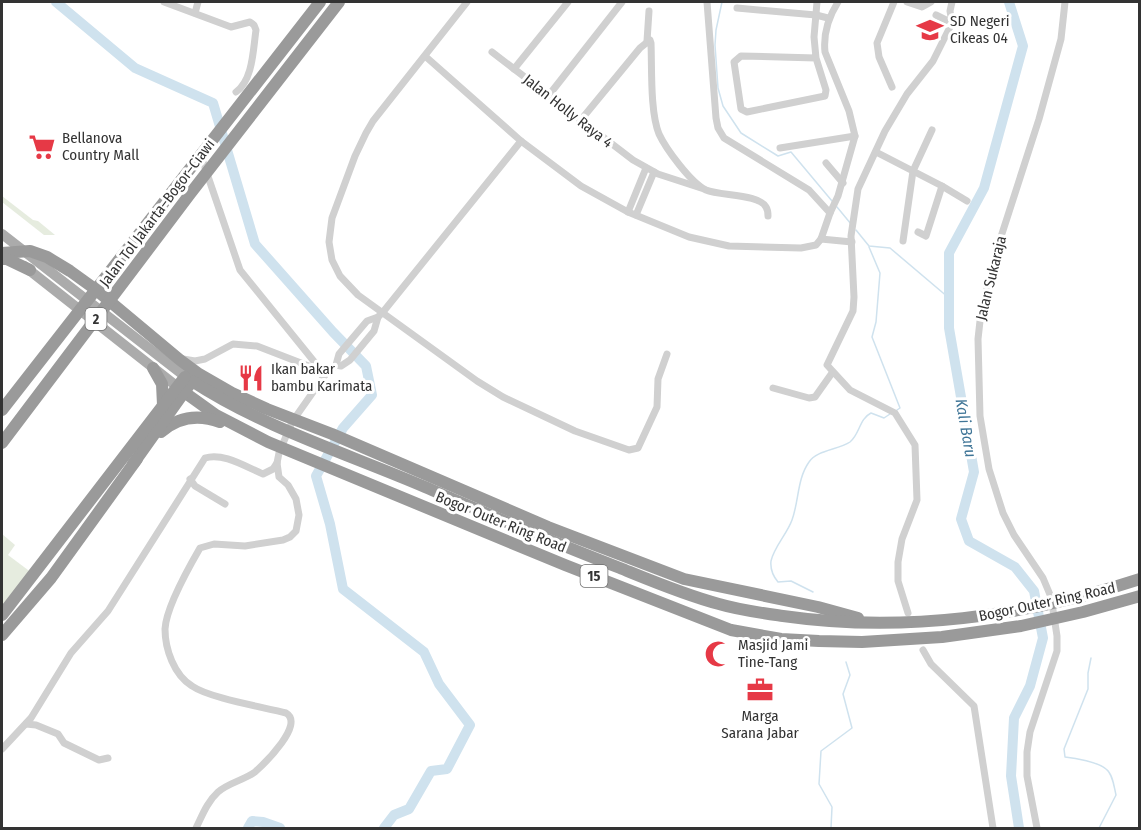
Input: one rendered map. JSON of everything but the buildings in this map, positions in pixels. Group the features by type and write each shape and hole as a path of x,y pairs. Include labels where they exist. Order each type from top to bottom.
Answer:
{"highway":[{"name":"Jalan Tol Jakarta–Bogor–Ciawi","path":"2,410 320,2"},
{"name":"Jalan Tol Jakarta–Bogor–Ciawi","path":"2,444 190,194 339,2"},
{"path":"2,253 30,251 47,257 70,271 180,360 232,393 548,527 684,579 818,607 873,623"},
{"path":"2,259 8,259 30,270"},
{"path":"153,368 162,384 163,405"},
{"path":"2,615 163,405 185,384"},
{"path":"2,635 51,578 133,464 185,384"},
{"name":"Bogor Outer Ring Road","path":"185,384 568,548 676,590 721,605 764,614 828,622 934,621 1017,610 1140,579"},
{"name":"Bogor Outer Ring Road","path":"185,384 216,415 268,442 731,630 781,639 862,642 942,637 1021,626 1140,596"},
{"path":"133,464 167,426 187,418 207,418 249,433"}],"main road":[{"path":"2,234 120,341 153,368 185,384"},
{"path":"2,248 30,270 56,284 128,332 172,367 185,384"}],"street":[{"path":"164,2 231,27 250,22 254,25 256,30 248,78 243,87 236,92"},
{"path":"195,13 198,2"},
{"path":"467,2 373,121 355,156 332,218 329,242 332,260 340,276 380,315 503,397 575,431 629,450 638,448 657,407 658,379 667,354"},
{"path":"514,69 568,2"},
{"path":"549,95 622,2"},
{"path":"707,2 716,118 721,134 809,190 832,211"},
{"path":"816,58 741,56 734,62 733,67 741,109 747,112 825,96 826,90 816,58 814,37 817,2"},
{"path":"425,56 521,141 581,186 628,212 689,237 729,246 801,248 816,245 821,239 843,183 855,136 849,111 825,52 824,42 828,18 838,2"},
{"path":"892,87 879,57 877,43 894,2"},
{"path":"907,2 922,7 932,2"},
{"path":"908,614 898,581 898,562 902,539 917,500 916,453 910,436 893,412 850,390 832,373 827,362 844,332 854,304 852,224 858,189 885,131 907,94 933,62 952,23 950,10 952,2"},
{"name":"Jalan Sukaraja","path":"1037,828 1028,776 1027,752 1030,732 1046,690 1057,651 1056,636 1051,597 1043,578 1014,535 989,469 980,416 978,339 981,312 998,246 1058,50 1065,2"},
{"path":"737,8 828,18"},
{"path":"580,121 647,40 650,11"},
{"path":"936,15 952,23"},
{"path":"647,40 651,43 658,131 680,166 705,189"},
{"name":"Jalan Holly Raya 4","path":"492,52 619,151 646,168 705,189 759,201 766,207 768,216"},
{"path":"903,241 913,171 932,130"},
{"path":"780,148 855,136"},
{"path":"196,828 209,802 219,791 253,773 272,757 290,731 292,720 286,713 193,687 174,666 169,654 165,629 187,571 200,548 214,544 245,546 283,540 296,531 299,515 296,499 288,485 279,477 277,464 279,453 292,422 322,373 350,360 374,331 380,315 521,141"},
{"path":"196,152 202,157 240,270 322,373"},
{"path":"876,152 967,201"},
{"path":"826,163 843,183"},
{"path":"628,212 646,168"},
{"path":"636,215 654,172"},
{"path":"918,232 926,236 942,186"},
{"path":"821,239 852,239"},
{"path":"336,365 341,352 362,326 380,315"},
{"path":"172,367 181,359 195,361 205,359 233,344 257,346 322,373"},
{"path":"773,388 815,398 832,373"},
{"path":"2,749 26,724 71,652 108,611 205,458 213,456 263,474 277,464"},
{"path":"190,479 195,486 225,504"},
{"path":"923,650 931,664 974,706 993,828"},
{"path":"26,724 36,725 58,734 64,743 99,760 108,758"}],"shaded area":[{"path":"2,196 55,235 44,235 2,202"},
{"path":"2,534 15,545 8,555 32,573 2,615"}],"waterway":[{"path":"56,2 135,68 213,103 255,244 366,366 372,395 343,428 316,476 330,524 343,589 424,652 439,684 470,725 447,769 431,771 409,809 394,815 384,828"},
{"path":"722,2 715,45 718,88 723,106 741,133 778,156 791,152 832,201"},
{"name":"Kali Baru","path":"1009,2 1023,46 984,188 949,253 949,328 974,472 961,519 969,541 1015,567 1034,591 1043,638 1030,686 1014,718 1011,776 1019,828"},
{"path":"837,207 851,224"},
{"path":"856,230 869,246 890,248 949,298"},
{"path":"869,247 880,273 876,322 872,337 900,408 897,410"},
{"path":"813,592 791,581 778,582 771,567 775,551 792,520 805,469 817,455 850,442 864,419 871,413 884,418 890,414"},
{"path":"1091,658 1088,689 1064,749 1065,757 1098,764 1112,777 1116,795 1099,828"},
{"path":"831,828 832,807 819,784 821,751 852,728 843,694 850,675 846,662"},
{"path":"248,828 252,821 280,828"}],"place":[{"name":"SD Negeri Cikeas 04","path":"930,30"},
{"name":"Bellanova Country Mall","path":"42,147"},
{"name":"Ikan bakar bambu Karimata","path":"251,378"},
{"name":"Masjid Jami Tine-Tang","path":"718,654"},
{"name":"Marga Sarana Jabar","path":"760,690"}]}
